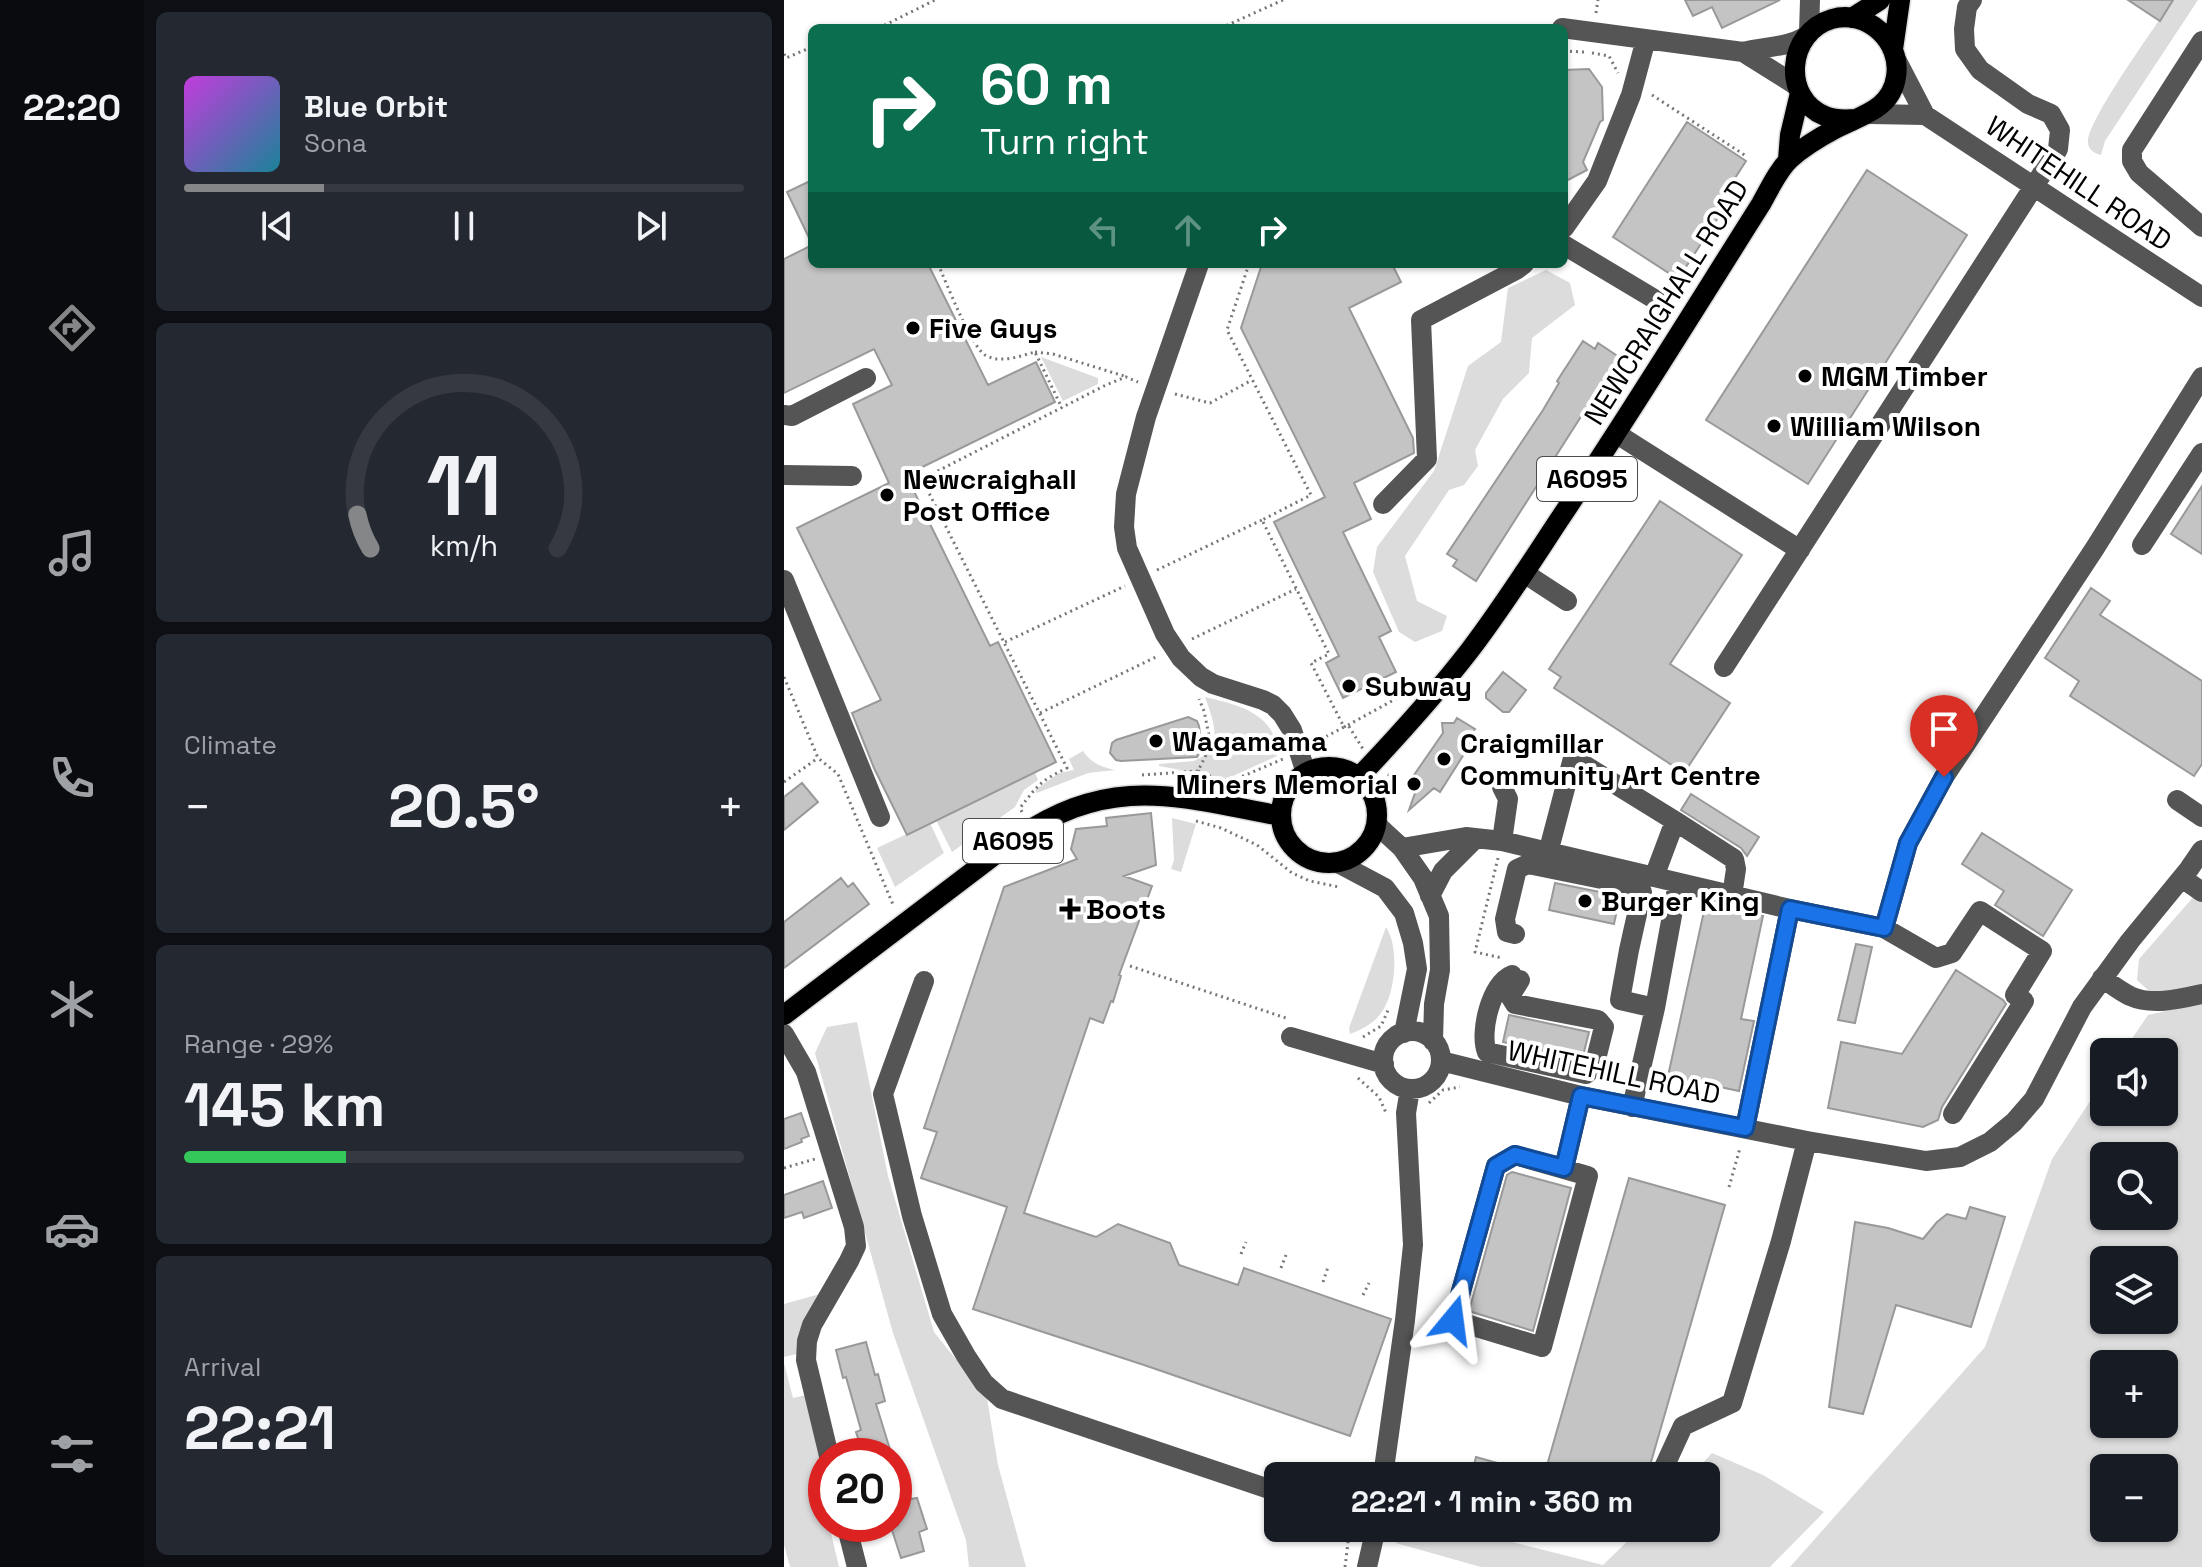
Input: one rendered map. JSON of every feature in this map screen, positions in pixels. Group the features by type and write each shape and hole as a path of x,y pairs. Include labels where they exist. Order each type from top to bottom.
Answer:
{"main road":[{"path":"1848,17 1880,0"},
{"name":"NEWCRAIGHALL ROAD","path":"1359,777 1468,653 1524,573 1617,434 1788,160 1826,134 1883,105 1892,92 1896,77 1900,0"},
{"path":"1807,35 1831,19 1848,17 1877,28 1886,37 1895,55"},
{"name":"NEWCRAIGHALL ROAD","path":"1788,160 1798,90 1795,61 1807,35"},
{"path":"1798,90 1810,106 1823,115 1839,120 1863,117"},
{"path":"1329,767 1341,768 1366,783 1375,798 1378,816 1372,839 1361,852 1346,861 1315,862 1303,856 1285,834 1281,816 1283,801 1291,786 1306,773 1329,767"},
{"name":"A6095","path":"784,1015 1030,829 1083,804 1112,797 1164,795 1281,816"}],"street":[{"path":"1568,29 1743,52 1793,44 1807,35 1810,0"},
{"path":"1819,0 1848,17"},
{"path":"1724,667 2058,149 2060,130 2051,114 2028,104 1980,70 1965,49 1967,7 1972,0"},
{"path":"1568,222 1597,181 1631,95 1646,39"},
{"path":"2202,41 2132,150 2132,161 2139,173 2202,227"},
{"path":"1743,52 1798,90"},
{"name":"WHITEHILL ROAD","path":"1895,55 1925,115 2202,297"},
{"path":"1863,117 1925,115"},
{"path":"1568,247 1656,300"},
{"path":"1198,268 1156,390 1126,494 1124,527 1127,548 1165,634 1181,658 1213,684 1273,705 1292,730 1306,773"},
{"path":"1383,504 1427,459 1421,320 1519,268"},
{"path":"1884,928 1908,843 1944,777 2095,548 2202,377"},
{"path":"784,415 792,416 866,378"},
{"path":"1617,434 1800,550"},
{"path":"2142,545 2202,453"},
{"path":"784,475 852,476"},
{"path":"1524,573 1567,601"},
{"path":"784,580 880,817"},
{"path":"1548,853 1573,758 1734,859 1736,869 1732,896"},
{"path":"1502,787 1508,799 1502,841"},
{"path":"2177,800 2202,817"},
{"path":"1654,877 1675,821"},
{"path":"1377,825 1402,848 1423,878 1439,916 1440,970 1434,1004 1433,1041"},
{"path":"1402,848 1466,837 1502,841 1732,896 1884,928 1936,958 1952,953 1980,911 2042,951 2015,995 2024,1001 1953,1114"},
{"path":"1430,896 1443,871 1476,838"},
{"name":"WHITEHILL ROAD","path":"1441,1061 1581,1096 1807,1141 1926,1161 1960,1157 1990,1142 2014,1122 2034,1099 2082,1007 2202,850"},
{"path":"1338,863 1385,888 1404,913 1417,969 1404,1033"},
{"path":"1515,934 1507,932 1505,919 1517,869 1528,864 1636,886 1642,892 1620,1000 1655,1008"},
{"path":"2182,878 2202,892"},
{"path":"1632,1107 1655,1008 1678,883"},
{"path":"1745,1128 1790,909"},
{"path":"1516,977 1510,996 1515,1004 1598,1020 1604,1027 1594,1067 1586,1074 1487,1052 1483,1041 1494,992 1505,978 1516,977"},
{"path":"2102,978 2134,998 2153,1001 2202,994"},
{"path":"924,981 883,1094 912,1216 942,1314 984,1383 1002,1399 1264,1487"},
{"path":"1293,1029 1349,1055 1384,1064"},
{"path":"1404,1033 1420,1033 1438,1047 1441,1061 1435,1078 1428,1085 1410,1089 1390,1078 1384,1064 1386,1048 1404,1033"},
{"path":"784,1034 806,1072 854,1227 856,1246 812,1325 807,1341 806,1360 825,1438"},
{"path":"1385,1462 1413,1245 1406,1113 1410,1089"},
{"path":"1564,1168 1581,1096"},
{"path":"1666,1462 1683,1426 1732,1403 1781,1241 1807,1141"},
{"path":"1515,1155 1564,1168 1588,1176 1542,1347 1453,1320 1496,1166 1515,1155"},
{"path":"851,1542 857,1567"},
{"path":"1367,1567 1373,1542"}],"path":[{"path":"887,24 935,0"},
{"path":"1262,0 1265,7"},
{"path":"1229,24 1283,0"},
{"path":"785,57 808,48"},
{"path":"1568,51 1609,56 1622,80 1617,91 1646,102 1649,94 1746,156"},
{"path":"940,268 974,342 985,355 1007,359 1035,352 1053,354 1156,390 1210,403 1252,380"},
{"path":"1143,794 1139,775 1198,771 1227,783 1344,727 1311,663 1329,654 1262,520 1311,495 1227,330 1248,268"},
{"path":"1035,352 1062,408"},
{"path":"1030,829 1020,808 1033,788 1067,768 922,479 1126,377"},
{"path":"784,677 818,758 838,774 902,926"},
{"path":"1348,725 1403,695"},
{"path":"1198,697 1211,745 1198,771"},
{"path":"784,782 818,758"},
{"path":"1194,821 1221,828 1257,845 1292,873 1310,881 1343,888"},
{"path":"1130,966 1293,1029"},
{"path":"1389,1122 1379,1097 1354,1075 1343,1071 1349,1055 1350,1038 1359,1039 1381,1026 1390,1006"},
{"path":"1429,1101 1443,1090 1464,1086"},
{"path":"1729,1187 1745,1128"},
{"path":"784,1168 832,1154"},
{"path":"1241,1254 1246,1242"},
{"path":"1281,1268 1286,1255"},
{"path":"1323,1282 1328,1267"},
{"path":"1363,1295 1369,1283"},
{"path":"1345,1567 1348,1542"}],"shaded area":[{"path":"2173,0 2198,0 2105,141 2101,155 2090,148 2090,132 2124,73"},
{"path":"1546,270 1570,283 1575,305 1532,338 1529,373 1503,399 1475,450 1478,466 1464,485 1449,490 1405,556 1417,601 1447,616 1442,631 1415,642 1399,632 1373,572 1377,547 1434,471 1468,366 1501,342 1508,288"},
{"path":"1041,357 1098,378 1098,384 1063,401"},
{"path":"1205,697 1243,708 1264,721 1276,742 1277,756 1224,780 1200,771 1159,766 1194,761 1212,751 1214,731"},
{"path":"1083,751 1097,764 1115,770 1088,773 1037,793 1035,790 1059,773 1074,770 1069,759"},
{"path":"1035,772 1038,780 1024,790 1015,807 952,852 936,820"},
{"path":"1172,818 1196,824 1181,872 1171,869 1174,860"},
{"path":"930,823 944,853 895,887 877,848"},
{"path":"2196,894 2202,899 2202,985 2177,991 2150,992 2137,980 2139,959"},
{"path":"1386,927 1394,960 1388,999 1374,1021 1350,1034 1349,1028"},
{"path":"2202,1003 2202,1567 1790,1567 1985,1347 2052,1159 2090,1101 2090,1126 2178,1126 2178,1038 2132,1038 2148,1015"},
{"path":"857,1022 888,1176 934,1332 987,1398 998,1465 1026,1567 969,1567 966,1540 893,1333 815,1053 827,1027"},
{"path":"820,1294 797,1354 784,1357 784,1304"},
{"path":"784,1363 793,1398 810,1394 821,1438 808,1438 808,1542 833,1542 839,1567 790,1567 784,1545"},
{"path":"1712,1453 1763,1475 1824,1512 1770,1567 1481,1567 1396,1543 1512,1542 1603,1565 1627,1542 1720,1542 1720,1462 1704,1462"}],"building":[{"path":"1685,0 1780,0 1722,28 1712,7 1693,16"},
{"path":"2128,0 2173,0 2160,21"},
{"path":"1589,69 1602,87 1603,120 1583,162 1587,170 1568,180 1568,70"},
{"path":"1687,122 1746,161 1721,200 1727,204 1678,279 1613,237"},
{"path":"1867,170 1967,235 1808,484 1706,420"},
{"path":"808,182 808,236 787,192"},
{"path":"808,247 808,268 930,268 988,385 1036,362 1055,402 906,475 990,646 998,642 1056,762 907,835 874,768 852,713 881,700 797,528 889,483 853,404 892,385 874,349 784,393 784,259"},
{"path":"1261,268 1394,268 1401,282 1349,308 1413,438 1414,453 1354,483 1371,519 1343,532 1391,631 1379,637 1396,672 1343,698 1326,663 1339,656 1274,522 1325,497 1241,328"},
{"path":"1583,341 1595,349 1598,343 1619,357 1476,581 1453,566 1457,560 1447,554 1543,410 1559,383 1557,381"},
{"path":"2202,486 2202,554 2171,534"},
{"path":"1660,501 1742,555 1670,664 1730,703 1684,773 1554,688 1561,677 1549,669"},
{"path":"2091,588 2110,601 2100,615 2202,681 2202,764 2194,776 2070,696 2079,681 2045,658"},
{"path":"1503,672 1526,690 1509,712 1503,712 1486,698 1486,693"},
{"path":"1188,717 1197,721 1199,726 1202,749 1197,757 1121,761 1110,753 1116,740"},
{"name":"Craigmillar Community Art Centre","path":"1457,718 1475,729 1471,734 1479,739 1470,754 1466,751 1440,792 1434,788 1409,810 1420,779 1414,775 1443,733 1442,723 1454,723"},
{"path":"802,783 818,802 784,830 784,797"},
{"path":"1691,794 1759,837 1747,856 1741,848 1681,810"},
{"path":"1151,813 1156,865 1124,876 1152,886 1119,975 1113,1002 1103,1023 1090,1018 1024,1213 1096,1237 1118,1224 1170,1243 1179,1265 1238,1285 1244,1268 1391,1319 1350,1436 973,1309 1007,1207 921,1178 937,1132 924,1128 1004,887 1077,859 1071,849 1076,829 1107,826 1106,818"},
{"path":"1982,833 2072,890 2043,936 1995,905 2004,891 1962,864"},
{"path":"841,878 848,887 853,883 869,904 784,968 784,922"},
{"name":"Burger King","path":"1555,883 1620,896 1614,924 1549,910"},
{"path":"1706,902 1763,916 1741,1019 1754,1021 1739,1091 1668,1076"},
{"path":"1856,944 1872,947 1855,1023 1838,1020"},
{"path":"1956,970 2006,1004 1942,1107 1938,1120 1923,1127 1828,1108 1841,1042 1902,1054"},
{"path":"1509,1015 1589,1032 1582,1060 1503,1042"},
{"path":"801,1113 809,1136 784,1149 784,1119"},
{"path":"1512,1172 1571,1188 1533,1331 1469,1311 1507,1175"},
{"path":"1629,1178 1725,1205 1651,1462 1548,1462"},
{"path":"823,1181 832,1208 804,1218 802,1212 784,1218 784,1195"},
{"path":"1970,1207 2005,1217 1971,1327 1896,1305 1863,1414 1829,1407 1855,1222 1923,1239 1947,1214 1966,1219"},
{"path":"866,1342 885,1401 876,1404 886,1438 858,1438 856,1432 861,1430 836,1350"},
{"path":"1476,1457 1494,1462 1475,1462"},
{"path":"917,1498 927,1529 919,1532 924,1551 901,1558 896,1542 912,1542 912,1499"}],"place":[{"name":"Five Guys","path":"913,328"},
{"name":"MGM Timber","path":"1805,376"},
{"name":"William Wilson","path":"1774,426"},
{"name":"Newcraighall Post Office","path":"887,495"},
{"name":"Subway","path":"1349,686"},
{"name":"Wagamama","path":"1156,741"},
{"name":"Craigmillar Community Art Centre","path":"1444,759"},
{"name":"Miners Memorial","path":"1414,784"},
{"name":"Burger King","path":"1585,901"},
{"name":"Boots","path":"1070,909"}],"route":[{"path":"1453,1320 1496,1166 1515,1155 1564,1168 1581,1096 1745,1128 1790,909 1884,928 1908,843 1944,777"}]}
